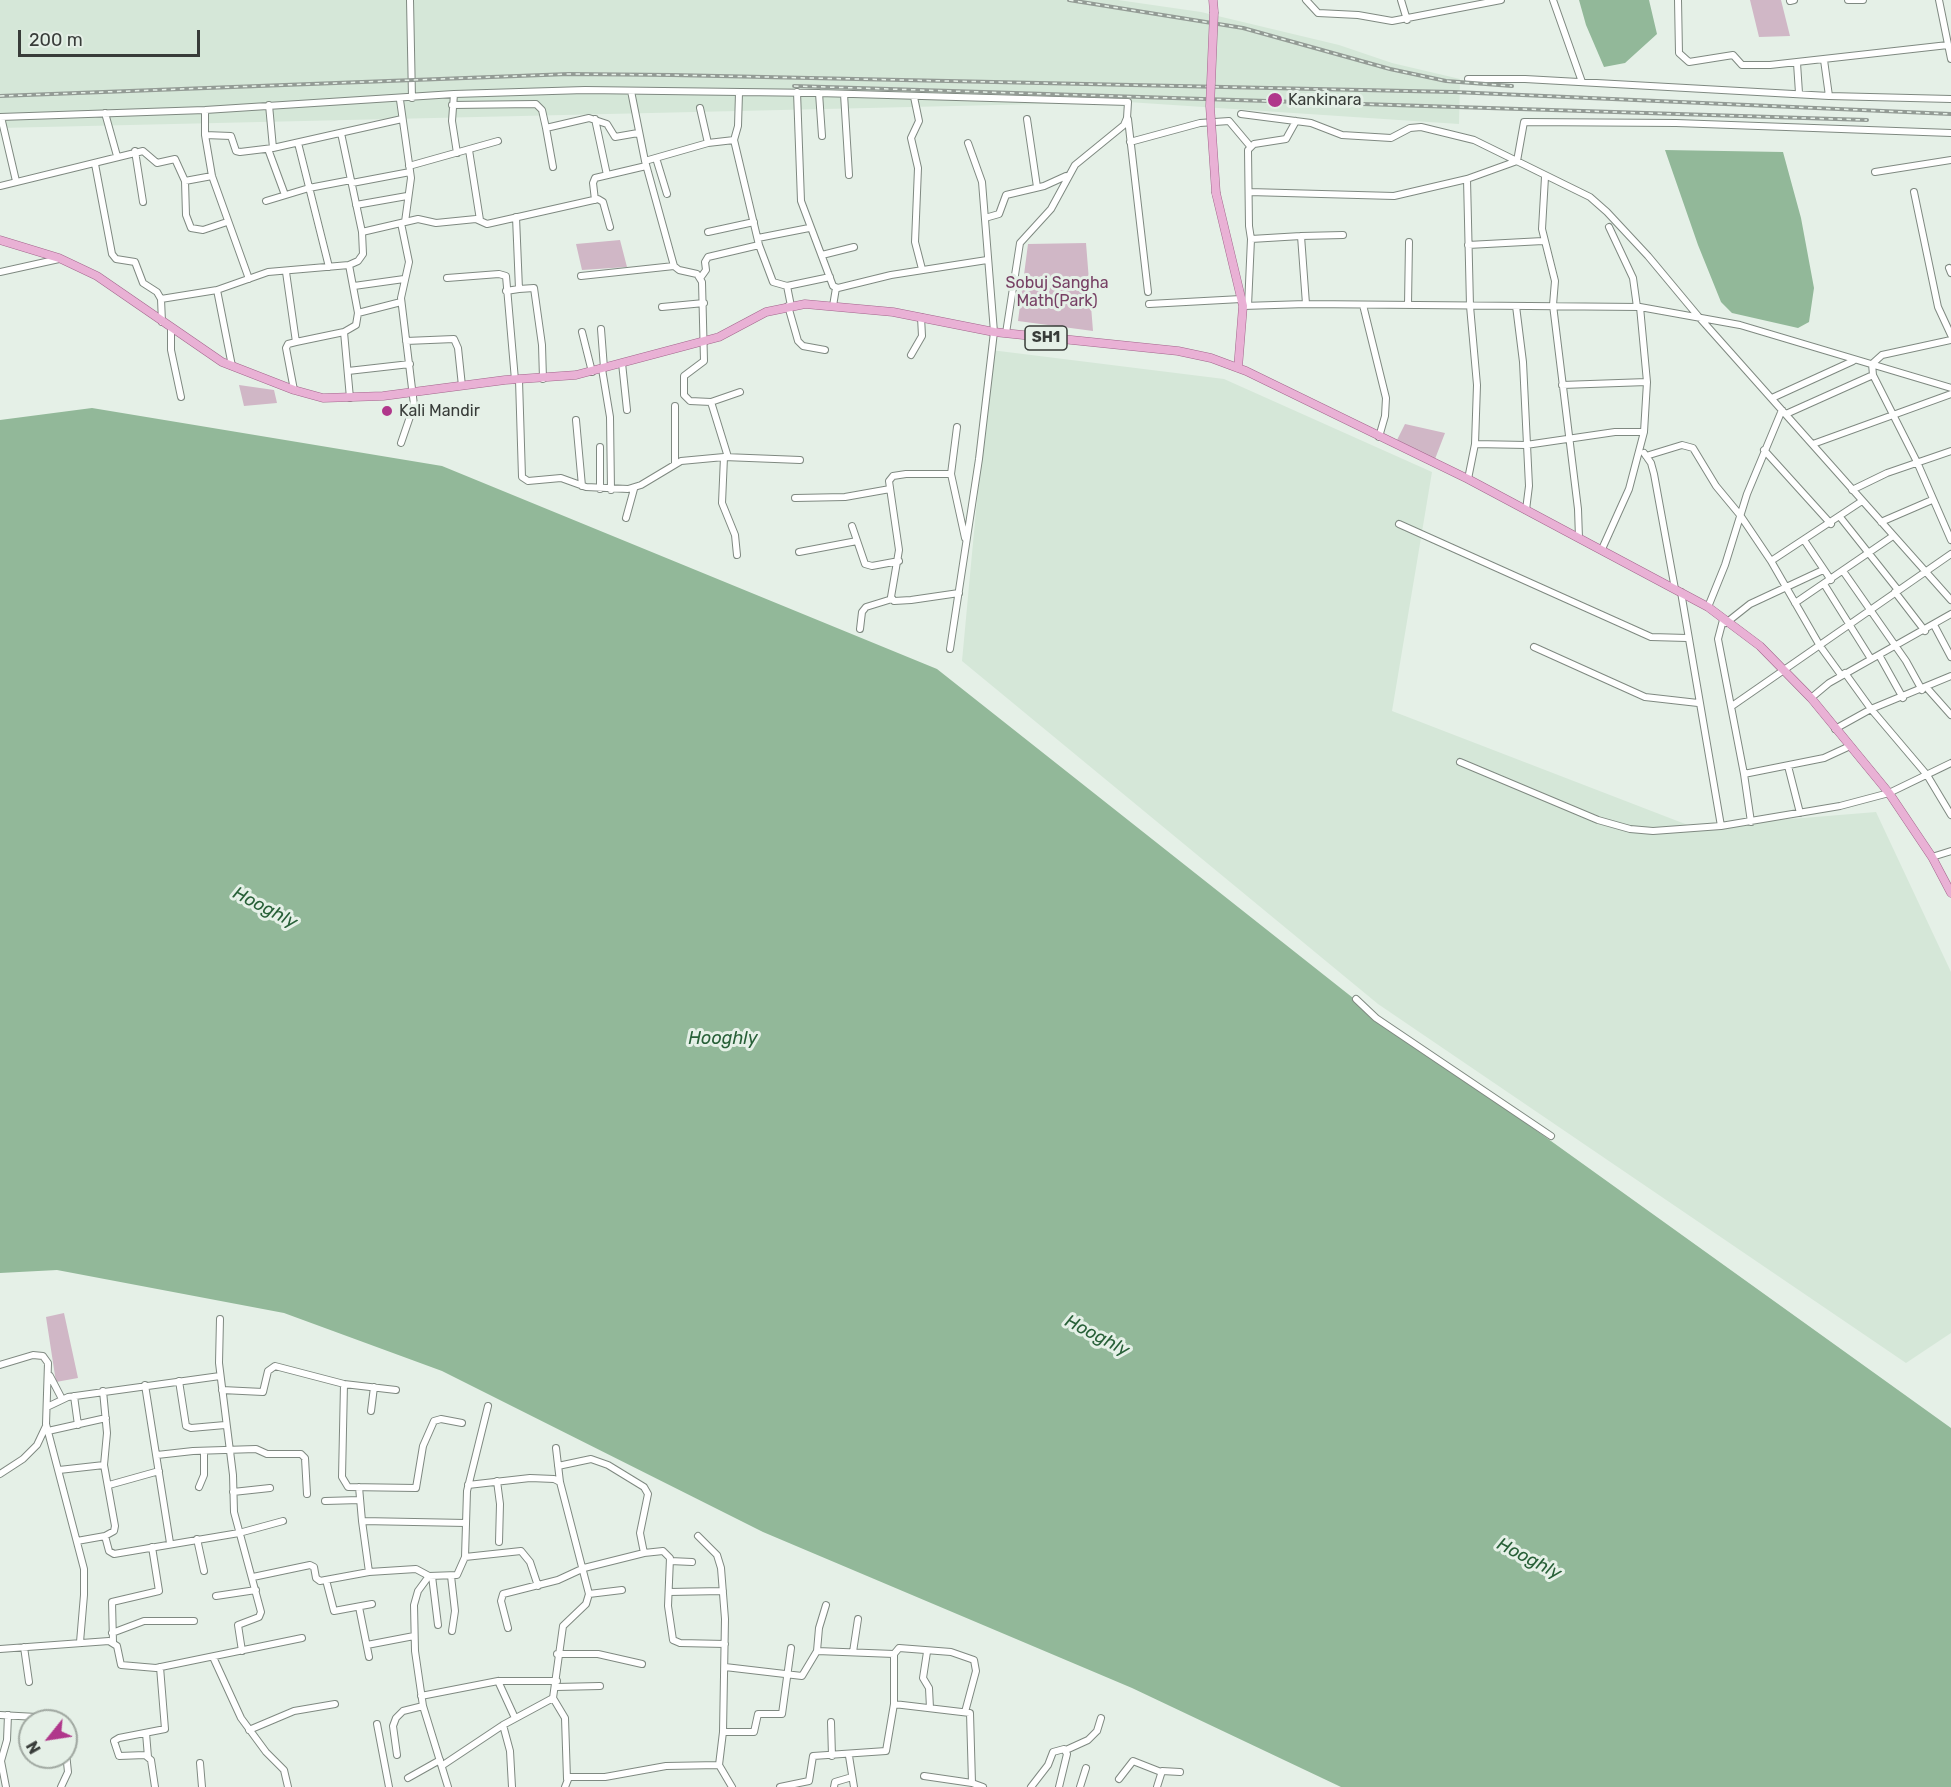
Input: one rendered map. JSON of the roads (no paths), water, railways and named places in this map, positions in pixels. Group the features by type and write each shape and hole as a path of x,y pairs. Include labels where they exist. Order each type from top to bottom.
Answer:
{"main road":[{"path":"1213,0 1210,106 1216,194 1244,304 1238,368"},
{"name":"SH1","path":"0,240 59,258 97,276 171,329 232,366 294,390 323,398 414,393 592,372 704,341 729,332 766,312 789,306 833,306 921,317 994,332 1178,351 1211,358 1238,368 1468,479 1708,607 1760,646 1811,698 1889,792 1932,856 1951,893"}],"street":[{"path":"410,0 412,98"},
{"path":"1306,0 1314,10 1324,14 1358,15 1380,20 1407,20 1501,0"},
{"path":"1401,0 1407,20"},
{"path":"1553,0 1582,82"},
{"path":"1678,0 1679,53 1686,61 1696,63 1733,55 1742,65 1797,63 1948,45"},
{"path":"1848,0 1863,0"},
{"path":"1940,0 1951,59"},
{"path":"1824,60 1829,96"},
{"path":"1797,63 1799,93"},
{"path":"1468,79 1582,82 1829,96 1951,99"},
{"path":"631,91 638,133 674,266 679,270 701,277"},
{"path":"16,181 1,117 205,110 400,100 454,94 631,91 797,92 1128,102 1127,118 1148,292"},
{"path":"797,92 799,189 809,228 836,288 833,306"},
{"path":"739,93 738,126 734,140 758,241 773,282 788,286 830,278"},
{"path":"819,93 822,136"},
{"path":"454,94 452,105 457,153"},
{"path":"844,94 849,175"},
{"path":"914,97 919,121 910,138 918,168 915,242 922,269"},
{"path":"400,100 411,187 407,196 403,223 409,262 401,302 414,393 413,413 401,443"},
{"path":"452,105 536,104 542,110 553,167"},
{"path":"269,105 271,149 285,195"},
{"path":"700,108 708,143"},
{"path":"205,110 212,176 249,279"},
{"path":"105,113 117,156"},
{"path":"1241,114 1316,124 1341,135 1385,138 1396,136 1410,128 1421,127 1474,140 1590,198 1607,212 1951,600"},
{"path":"546,128 586,117 607,124 615,137 638,133"},
{"path":"1006,333 1020,243 1051,209 1067,176 1083,158 1119,131 1127,118"},
{"path":"206,135 231,136 238,152 271,149 402,119"},
{"path":"595,119 607,175"},
{"path":"1027,119 1038,188"},
{"path":"1130,142 1200,123 1229,121 1250,146 1251,239 1244,304"},
{"path":"1250,146 1286,139 1296,121"},
{"path":"1517,161 1524,122 1676,123 1951,133"},
{"path":"161,299 217,290 268,272 349,265 362,257 362,232 341,133"},
{"path":"595,200 594,179 708,143 734,140"},
{"path":"266,201 309,188 351,182 409,169 498,141"},
{"path":"298,143 328,267"},
{"path":"950,649 994,332 981,177 968,143"},
{"path":"469,150 480,220"},
{"path":"135,151 143,202"},
{"path":"0,186 95,164 135,151 146,152 157,163 175,159 185,181 186,215 191,228 202,230 227,222"},
{"path":"656,158 667,194"},
{"path":"1875,172 1951,160"},
{"path":"1249,192 1394,196 1467,179 1517,161"},
{"path":"95,164 112,254 116,259 135,262 143,283 157,292 161,299 162,322"},
{"path":"185,181 212,176"},
{"path":"985,218 999,214 1004,196 1038,188 1067,176"},
{"path":"1545,177 1542,229 1555,281 1553,305 1577,500 1579,538"},
{"path":"1467,179 1470,306 1477,385 1475,444 1468,479"},
{"path":"1914,192 1938,307 1951,335"},
{"path":"356,205 407,196"},
{"path":"362,232 423,219 436,223 480,220 487,224 595,200 603,202 610,227"},
{"path":"516,217 519,290"},
{"path":"708,232 754,222"},
{"path":"1602,549 1624,503 1641,450 1647,382 1633,278 1609,227"},
{"path":"740,392 711,402 690,401 684,395 685,375 704,363 704,303 701,277 706,270 705,261 708,257 758,241 809,228"},
{"path":"1251,239 1343,235"},
{"path":"1300,236 1306,304"},
{"path":"1468,245 1544,241"},
{"path":"1408,242 1408,305"},
{"path":"822,255 854,247"},
{"path":"0,272 59,258"},
{"path":"836,288 922,269 987,260"},
{"path":"294,390 286,348 288,344 344,332 356,325 358,313 349,265"},
{"path":"581,276 674,266"},
{"path":"286,272 296,342"},
{"path":"447,278 503,274 507,278 506,291 517,380 522,477 532,482 561,478 582,486 600,489 634,489 675,463 726,457 800,460"},
{"path":"354,286 404,279"},
{"path":"788,286 789,306 798,341 803,346 825,350"},
{"path":"506,291 534,288 542,345 543,379"},
{"path":"217,290 232,366"},
{"path":"358,313 401,302"},
{"path":"662,307 704,303"},
{"path":"1149,304 1638,307 1740,325 1853,361 1872,364 1951,388"},
{"path":"1363,305 1386,398 1385,416 1379,437"},
{"path":"1516,306 1523,362 1529,486 1526,510"},
{"path":"911,355 922,336 921,317"},
{"path":"171,329 170,342 181,397"},
{"path":"601,329 603,368 610,417 611,490"},
{"path":"344,332 350,398"},
{"path":"582,332 592,372"},
{"path":"406,341 454,339 458,348 462,386"},
{"path":"1872,364 1882,355 1951,340"},
{"path":"1772,398 1853,361"},
{"path":"622,363 627,410"},
{"path":"348,371 410,364"},
{"path":"1872,364 1873,375 1917,462 1951,540"},
{"path":"1708,607 1764,450 1784,412 1873,375"},
{"path":"1562,385 1647,382"},
{"path":"1814,444 1951,394"},
{"path":"711,402 726,457 722,503 735,535 737,555"},
{"path":"675,406 675,463"},
{"path":"576,420 582,486"},
{"path":"957,428 951,474 966,541"},
{"path":"1475,444 1526,445 1615,432 1644,432"},
{"path":"1646,456 1682,445 1690,445 1716,486 1740,515 1771,561 1820,646 1927,774 1951,815"},
{"path":"600,447 600,489"},
{"path":"1641,450 1654,474 1721,826"},
{"path":"1764,450 1831,524"},
{"path":"1852,490 1917,462 1951,452"},
{"path":"892,599 891,594 899,561 889,481 893,476 928,472 951,474"},
{"path":"626,518 634,489"},
{"path":"795,498 845,497 890,489"},
{"path":"1881,522 1932,500"},
{"path":"1771,561 1831,524 1862,501"},
{"path":"1840,517 1925,631"},
{"path":"1399,524 1651,637 1687,638"},
{"path":"852,526 863,561 868,566 899,561"},
{"path":"1795,603 1893,536"},
{"path":"1804,540 1823,570 1849,625 1871,659"},
{"path":"800,552 857,541"},
{"path":"1732,706 1951,554"},
{"path":"1750,822 1744,774 1718,639 1725,621 1750,604 1787,589 1823,570"},
{"path":"1843,571 1924,689 1951,715"},
{"path":"860,629 862,612 866,607 892,599 916,599 959,593"},
{"path":"1811,698 1843,674 1925,631 1951,614"},
{"path":"1934,625 1951,657"},
{"path":"1534,647 1645,697 1698,703"},
{"path":"1879,655 1903,698"},
{"path":"1835,729 1871,709 1903,698 1951,676"},
{"path":"1744,774 1829,756 1850,746"},
{"path":"1460,762 1612,825 1653,831 1721,826 1840,807 1889,792 1951,763"},
{"path":"1788,765 1800,813"},
{"path":"1932,856 1951,851"},
{"path":"1356,999 1376,1018 1551,1136"},
{"path":"220,1319 220,1376 238,1533 253,1577 261,1614 238,1625 242,1651"},
{"path":"0,1365 38,1354 46,1359 49,1374 47,1428 85,1578 80,1642"},
{"path":"222,1390 263,1392 268,1371 275,1366 344,1384 396,1390"},
{"path":"49,1374 62,1399"},
{"path":"47,1407 74,1396 220,1376"},
{"path":"179,1381 186,1426 191,1428 225,1425"},
{"path":"344,1384 342,1478 345,1486 416,1488 423,1446 434,1421 441,1419 462,1423"},
{"path":"145,1386 170,1543"},
{"path":"371,1411 374,1387"},
{"path":"77,1541 105,1536 114,1531 115,1526 104,1465 106,1418 103,1391"},
{"path":"74,1396 78,1425"},
{"path":"430,1576 451,1576 460,1572 465,1557 468,1485 488,1406"},
{"path":"47,1428 78,1425 106,1418"},
{"path":"0,1474 23,1459 37,1445 47,1428"},
{"path":"556,1448 560,1482 589,1594 586,1604 562,1626 557,1654 553,1698 565,1718 567,1779 565,1787"},
{"path":"157,1455 184,1451 256,1449 267,1454 301,1454 305,1458 307,1494"},
{"path":"199,1486 204,1475 204,1452"},
{"path":"558,1466 591,1459 608,1465 644,1487 648,1494 640,1533 644,1553"},
{"path":"59,1470 104,1465"},
{"path":"109,1485 159,1471"},
{"path":"468,1485 530,1478 554,1479 560,1482"},
{"path":"497,1481 500,1504 499,1542"},
{"path":"359,1487 369,1572"},
{"path":"233,1492 270,1488"},
{"path":"325,1501 360,1500"},
{"path":"105,1536 112,1554 238,1533 283,1521"},
{"path":"362,1521 466,1523"},
{"path":"698,1536 720,1561 725,1667 723,1732 719,1765 732,1787"},
{"path":"197,1539 204,1571"},
{"path":"152,1547 159,1591 112,1602 113,1642 117,1646 121,1665 160,1667 302,1638"},
{"path":"465,1557 521,1551 530,1562 538,1586"},
{"path":"508,1628 501,1596 538,1586 584,1568 644,1553 666,1552 670,1561 669,1621 674,1642 725,1644"},
{"path":"670,1561 692,1562"},
{"path":"253,1577 310,1565 314,1567 317,1580 369,1572 416,1569 430,1576 438,1625"},
{"path":"430,1576 415,1598 414,1636 423,1707 448,1787"},
{"path":"451,1576 455,1616 452,1631"},
{"path":"326,1580 334,1611 372,1604"},
{"path":"216,1596 255,1590"},
{"path":"589,1594 622,1590"},
{"path":"669,1592 723,1592"},
{"path":"725,1667 802,1676 817,1651 819,1628 826,1605"},
{"path":"359,1607 369,1657"},
{"path":"854,1652 858,1619"},
{"path":"112,1633 144,1621 194,1621"},
{"path":"367,1646 414,1636"},
{"path":"0,1649 80,1642 113,1642"},
{"path":"24,1647 29,1682"},
{"path":"723,1732 754,1732 758,1714 782,1714 785,1675 791,1648"},
{"path":"780,1787 809,1781 811,1758 886,1751 894,1704 894,1654 898,1648 927,1652 951,1652 974,1660 976,1671 965,1712"},
{"path":"817,1651 894,1654"},
{"path":"927,1652 923,1678 929,1688 930,1708"},
{"path":"557,1654 598,1654 642,1664"},
{"path":"213,1657 222,1680 249,1730 266,1752 278,1762 288,1787"},
{"path":"148,1756 121,1756 116,1752 116,1738 162,1731 165,1728 160,1667"},
{"path":"421,1696 498,1681 600,1686"},
{"path":"498,1681 515,1718"},
{"path":"408,1778 442,1762 553,1698"},
{"path":"249,1730 294,1711 335,1704"},
{"path":"894,1704 965,1712 971,1716 972,1783"},
{"path":"397,1755 393,1726 396,1718 403,1711 423,1707"},
{"path":"6,1787 1,1761 7,1740 2,1714 18,1715"},
{"path":"1031,1787 1048,1765 1053,1752 1088,1740 1096,1731 1101,1718"},
{"path":"831,1722 832,1756"},
{"path":"377,1725 389,1787"},
{"path":"503,1725 510,1751 512,1787"},
{"path":"146,1733 148,1756 154,1764 155,1787"},
{"path":"1059,1787 1066,1749"},
{"path":"849,1756 854,1787"},
{"path":"1119,1779 1133,1761 1161,1772 1180,1772"},
{"path":"200,1763 202,1787"},
{"path":"567,1779 605,1776 666,1766 719,1765"},
{"path":"1080,1787 1086,1768"},
{"path":"67,1769 70,1787"},
{"path":"1157,1787 1161,1772"},
{"path":"924,1776 948,1783 972,1783 983,1787"},
{"path":"61,1787 67,1777"},
{"path":"834,1787 835,1782 852,1777"}],"water":[{"path":"1579,0 1649,0 1657,34 1625,63 1604,67 1586,25"},
{"path":"1665,150 1783,152 1801,218 1814,288 1809,322 1798,328 1732,313 1721,302 1698,245"},
{"name":"Hooghly","path":"92,408 442,466 937,669 1367,1009 1951,1428 1951,1787 1341,1787 1132,1688 763,1532 442,1371 284,1313 57,1270 0,1273 0,420"}],"railway":[{"path":"1069,0 1243,28 1390,69 1446,81 1512,86"},
{"path":"0,96 569,74 1454,92 1951,114"},
{"path":"794,86 1867,120"}],"place":[{"name":"Kankinara","path":"1275,100"},
{"name":"Kali Mandir","path":"387,411"}],"park label":[{"name":"Sobuj Sangha Math(Park)","path":"1057,292"}]}
